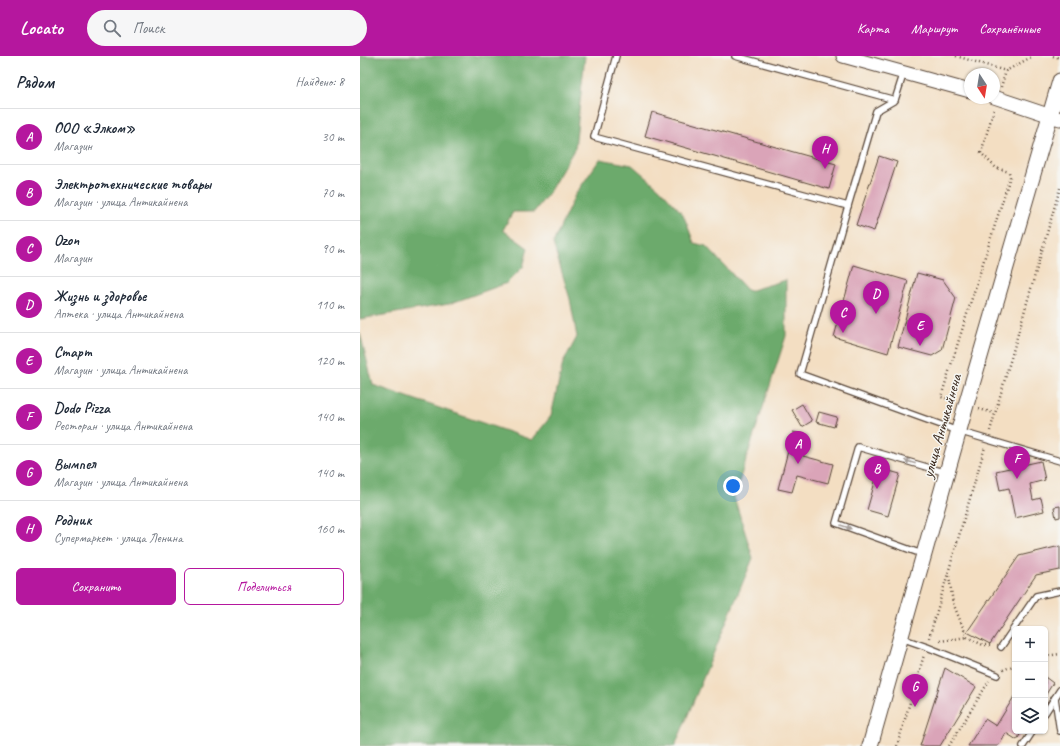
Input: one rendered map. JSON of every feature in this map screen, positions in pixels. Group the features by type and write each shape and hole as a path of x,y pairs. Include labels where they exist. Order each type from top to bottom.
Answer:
{"main road":[{"name":"улица Антикайнена","path":"870,746 958,431 1055,117 1060,81"}],"street":[{"path":"843,56 964,89"},
{"path":"1000,99 1055,117"}],"lane":[{"path":"616,56 594,137 848,206"},
{"path":"734,56 895,100"},
{"path":"904,72 895,100 876,111 800,374 958,431 1060,461"},
{"path":"924,555 836,523 858,447 947,473"},
{"path":"1001,647 1036,596 1060,591"},
{"path":"900,638 927,645 997,675"},
{"path":"1048,708 1060,690"},
{"path":"1054,698 1060,731"},
{"path":"1023,746 1031,734"}],"path":[{"path":"956,56 1006,71"},
{"path":"1000,87 1006,71 1033,56"},
{"path":"1053,56 1060,58"},
{"path":"941,397 1010,177 1009,172 996,168 981,153 994,104"},
{"path":"897,746 949,574 1060,188"},
{"path":"949,574 953,604 967,637 982,645 994,646"},
{"path":"927,645 967,637"},
{"path":"1048,656 1060,654"},
{"path":"949,746 990,679 1012,666"}],"green space":[{"path":"360,56 585,56 575,148 548,194 534,212 513,212 503,230 528,248 523,267 507,283 449,304 360,319"},
{"path":"600,159 632,165 660,189 683,214 694,243 706,246 748,291 786,280 786,336 734,497 753,558 675,746 360,746 360,333 373,385 532,440 551,416 563,363 577,337 570,299 553,243 575,195"}],"building":[{"path":"652,112 836,164 829,189 645,136"},
{"path":"879,156 897,162 874,231 856,225"},
{"path":"854,265 908,281 888,353 834,337"},
{"path":"917,273 943,280 956,298 942,350 932,356 898,347"},
{"path":"802,404 812,421 802,427 792,410"},
{"path":"819,412 837,417 834,427 816,422"},
{"path":"793,432 808,436 803,456 833,464 828,483 797,475 792,492 778,489"},
{"path":"1041,461 1045,480 1030,484 1033,500 1041,498 1044,511 1015,518 1009,488 1000,490 996,471"},
{"path":"879,468 900,474 888,516 867,510"},
{"path":"1060,506 1060,517 1056,518 1054,507"},
{"path":"1060,546 1060,570 1036,575 990,644 967,632 1019,556"},
{"path":"945,668 976,687 940,746 920,746"},
{"path":"1048,679 1053,683 1048,691"},
{"path":"1012,700 1012,734 1020,734 1017,740 1006,733 998,746 968,746 985,719 996,726"}],"place":[{"name":"Родник","path":"825,169"},
{"name":"Жизнь и здоровье","path":"876,314"},
{"name":"Ozon","path":"843,333"},
{"name":"Старт","path":"920,346"},
{"name":"ООО «Элком»","path":"798,464"},
{"name":"Dodo Pizza","path":"1017,479"},
{"name":"Электротехнические товары","path":"877,489"},
{"name":"Вымпел","path":"915,707"}]}
